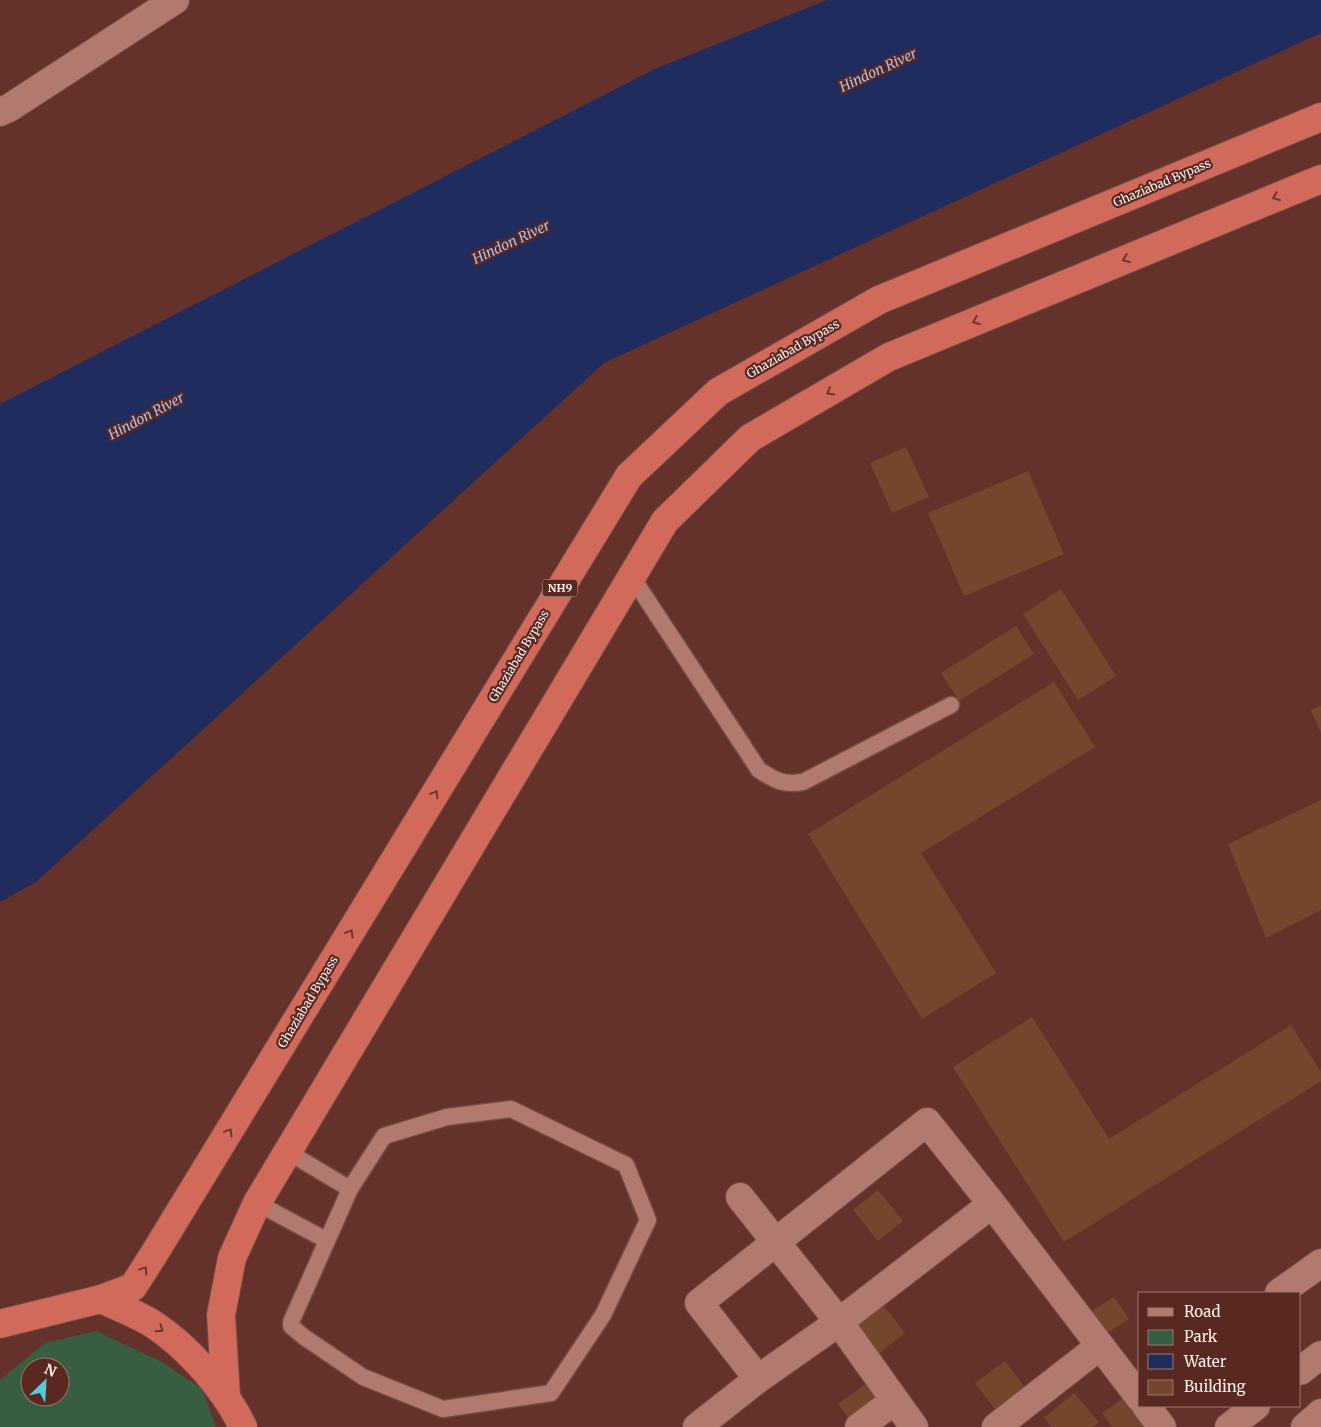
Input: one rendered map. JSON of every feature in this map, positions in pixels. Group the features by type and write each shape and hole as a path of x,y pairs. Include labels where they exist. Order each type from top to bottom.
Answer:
{"highway":[{"name":"Ghaziabad Bypass","path":"0,1324 101,1299 133,1287 629,476 718,392 879,300 1321,117"},
{"path":"226,1396 221,1315 232,1258 257,1203 665,521 750,438 889,357 1321,178"},
{"path":"101,1299 151,1323 180,1343 226,1396 243,1427"},
{"path":"0,1345 38,1314"}],"street":[{"path":"0,112 175,0"},
{"path":"758,1379 699,1303 928,1122 1138,1396"},
{"path":"740,1197 839,1322 914,1427"},
{"path":"697,1427 758,1379 839,1322 992,1204"},
{"path":"1279,1292 1321,1263"},
{"path":"996,1427 1100,1346"},
{"path":"1301,1370 1321,1355"},
{"path":"859,1427 894,1401"},
{"path":"1229,1427 1255,1407"},
{"path":"1305,1427 1321,1414"}],"lane":[{"path":"632,576 759,770 774,780 788,784 803,782 951,705"},
{"path":"510,1108 626,1165 648,1220 603,1315 551,1393 443,1409 363,1378 291,1326 291,1322 326,1240 350,1189 384,1136 447,1117 510,1108"},
{"path":"288,1152 350,1189"},
{"path":"257,1203 326,1240"}],"green space":[{"path":"96,1331 162,1362 202,1389 216,1427 0,1427 0,1380 20,1364 20,1407 70,1407 70,1357 28,1357 45,1343"}],"water":[{"name":"Hindon River","path":"827,0 1321,0 1321,33 604,363 36,882 0,902 0,404 655,69"}],"building":[{"path":"906,447 929,497 892,513 870,463"},
{"path":"1028,471 1064,554 964,596 928,513"},
{"path":"1061,589 1116,676 1078,700 1023,614"},
{"path":"1016,626 1034,654 959,701 941,673"},
{"path":"1054,682 1095,747 921,853 996,973 922,1019 808,834"},
{"path":"1321,705 1321,733 1311,710"},
{"path":"1321,800 1321,910 1266,938 1228,844"},
{"path":"1032,1017 1109,1139 1291,1025 1321,1072 1321,1081 1064,1242 953,1067"},
{"path":"878,1190 903,1221 878,1241 853,1210"},
{"path":"1114,1297 1129,1319 1102,1337 1087,1314"},
{"path":"881,1302 905,1333 871,1360 847,1329"},
{"path":"1005,1361 1030,1394 1000,1416 975,1383"},
{"path":"868,1382 882,1400 852,1423 838,1404"},
{"path":"1074,1393 1099,1422 1093,1427 1051,1427 1044,1418"},
{"path":"1128,1395 1148,1423 1143,1427 1112,1427 1102,1413"}]}
